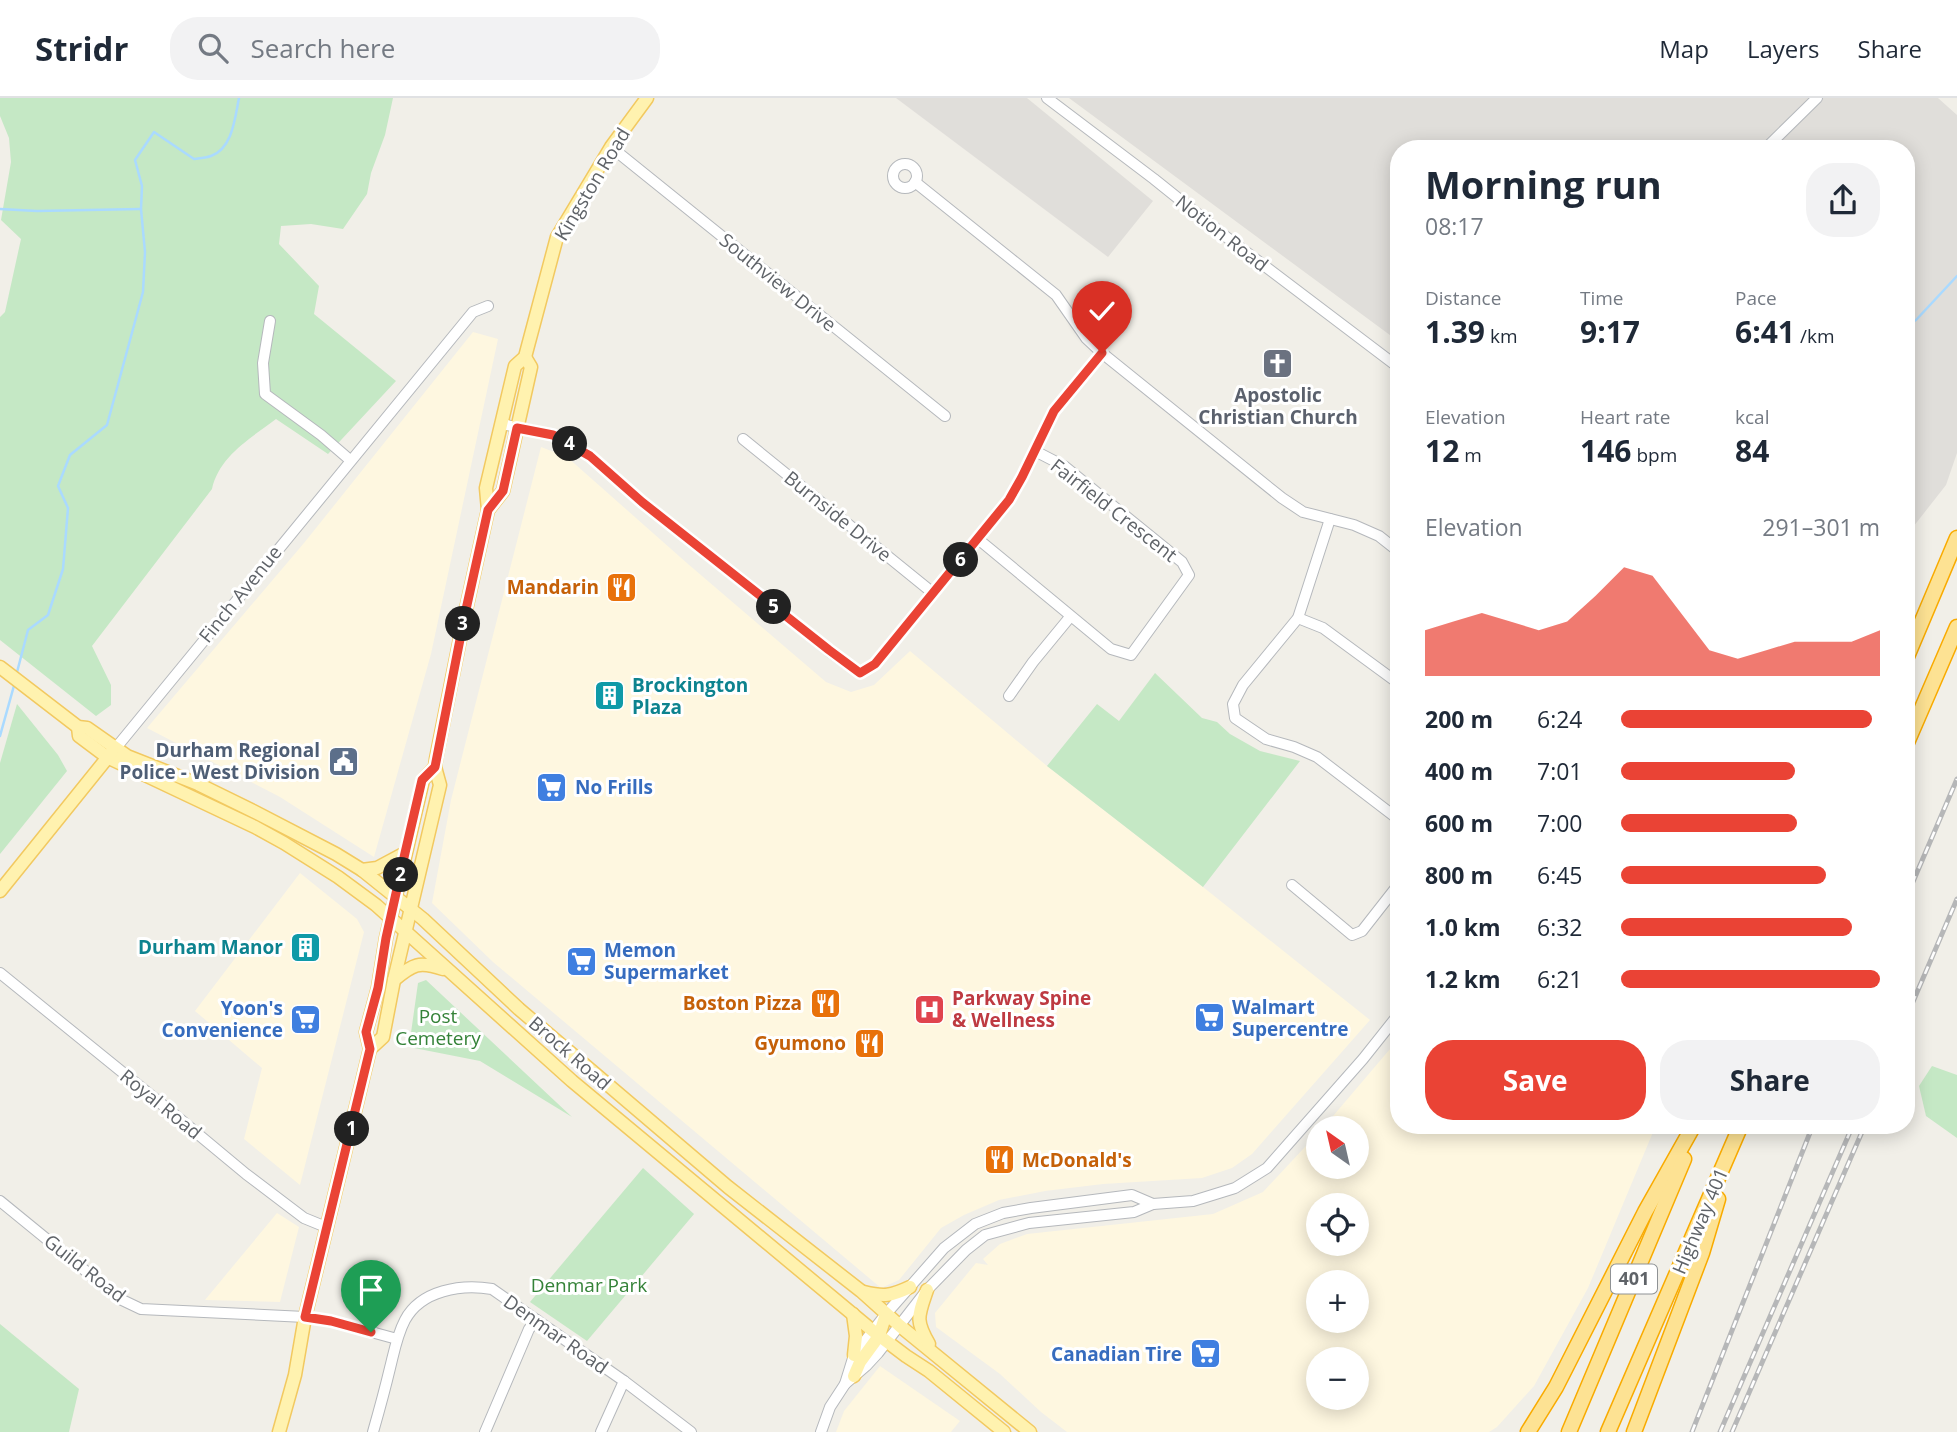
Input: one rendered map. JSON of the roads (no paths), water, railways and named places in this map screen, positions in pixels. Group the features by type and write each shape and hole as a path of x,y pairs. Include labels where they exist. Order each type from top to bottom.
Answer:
{"highway":[{"path":"1915,638 1957,538"},
{"path":"1915,724 1957,627"},
{"path":"1528,1432 1556,1387 1645,1212 1691,1134"},
{"name":"Highway 401","path":"1569,1432 1692,1134"},
{"name":"Highway 401","path":"1608,1432 1737,1134"},
{"path":"1634,1432 1702,1253 1738,1134"}],"main road":[{"name":"Kingston Road","path":"370,1049 383,1037 440,785 435,767 488,510 486,488 515,366 525,357 557,237 611,147 646,98"},
{"name":"Kingston Road","path":"488,510 503,491 531,367 525,357"},
{"name":"Brock Road","path":"0,667 78,727 79,736 255,827 338,877 406,931 572,1081 880,1336 929,1371 1004,1432"},
{"name":"Brock Road","path":"111,753 127,756 198,784 362,870 459,952 519,1009 728,1187 861,1292 1030,1432"},
{"name":"Finch Avenue","path":"0,891 111,753"},
{"name":"Kingston Road","path":"279,1432 295,1375 305,1317 370,1049 366,1032 378,988 386,938 422,780 435,767"},
{"path":"362,870 377,869 405,853"},
{"path":"394,980 415,964 429,964 447,970"},
{"path":"716,1201 728,1187"},
{"path":"861,1292 880,1296 893,1295 910,1287"},
{"path":"927,1290 918,1315 920,1329 933,1351"},
{"path":"853,1314 856,1336 854,1355"},
{"path":"849,1380 880,1336 886,1314"}],"street":[{"name":"Notion Road","path":"1047,98 1390,360"},
{"path":"1774,140 1817,98"},
{"name":"Southview Drive","path":"611,147 945,416"},
{"path":"915,182 1056,295 1086,338 1102,353 1282,498 1303,512 1354,525 1379,536 1390,545"},
{"name":"Finch Avenue","path":"111,753 473,312 488,306"},
{"path":"270,321 262,363 265,394 350,460"},
{"path":"502,424 553,435 590,456 642,502 860,673 875,664 1009,500 1054,411 1102,353"},
{"name":"Burnside Drive","path":"743,439 933,593"},
{"name":"Fairfield Crescent","path":"978,539 1111,649 1131,655 1189,575 1182,562 1090,486 1063,466 1035,451"},
{"path":"1330,519 1298,618 1243,685 1233,704 1236,718 1266,739 1317,757 1390,813"},
{"path":"1009,696 1070,617"},
{"path":"1298,618 1323,628 1390,676"},
{"path":"1292,885 1352,935 1362,931 1390,895"},
{"name":"Royal Road","path":"0,973 246,1174 304,1218 326,1227"},
{"path":"821,1432 830,1407 849,1380 854,1355 880,1336 900,1326 927,1290 985,1235 1029,1223 1134,1212 1153,1204 1194,1201 1235,1188 1268,1168 1390,1025"},
{"path":"886,1314 944,1248 975,1224 1003,1213 1132,1195 1153,1204"},
{"name":"Guild Road","path":"0,1201 120,1299 141,1310 305,1317"},
{"path":"1071,1204 1073,1217"},
{"name":"Denmar Road","path":"373,1432 397,1339 412,1310 431,1295 475,1287 492,1289 624,1381 691,1432"},
{"path":"305,1317 331,1321 397,1339"},
{"path":"485,1432 528,1331 537,1320"},
{"path":"601,1432 624,1381"}],"waterway":[{"path":"16,676 28,630 48,615 63,569 68,508 58,486 70,455 107,425 143,292 145,252 142,186 135,160 154,132 194,159 209,157 218,152 232,131 239,98"},
{"path":"0,209 140,209"},
{"path":"1915,321 1957,276"},
{"path":"0,736 15,682"}],"railway":[{"path":"1915,877 1957,779"},
{"path":"1915,997 1957,899"},
{"path":"1692,1432 1809,1134"},
{"path":"1720,1432 1849,1134"},
{"path":"1732,1432 1861,1134"}],"place":[{"name":"Apostolic Christian Church","path":"1278,364"},
{"name":"Mandarin","path":"622,587"},
{"name":"Brockington Plaza","path":"609,696"},
{"name":"Durham Regional Police - West Division","path":"343,761"},
{"name":"No Frills","path":"552,787"},
{"name":"Durham Manor","path":"306,947"},
{"name":"Memon Supermarket","path":"581,961"},
{"name":"Boston Pizza","path":"825,1003"},
{"name":"Parkway Spine & Wellness","path":"929,1009"},
{"name":"Walmart Supercentre","path":"1209,1018"},
{"name":"Yoon's Convenience","path":"306,1019"},
{"name":"Gyumono","path":"869,1043"},
{"name":"McDonald's","path":"999,1160"},
{"name":"Canadian Tire","path":"1205,1354"}],"park label":[{"name":"Post Cemetery","path":"438,1027"},
{"name":"Denmar Park","path":"589,1285"}]}
